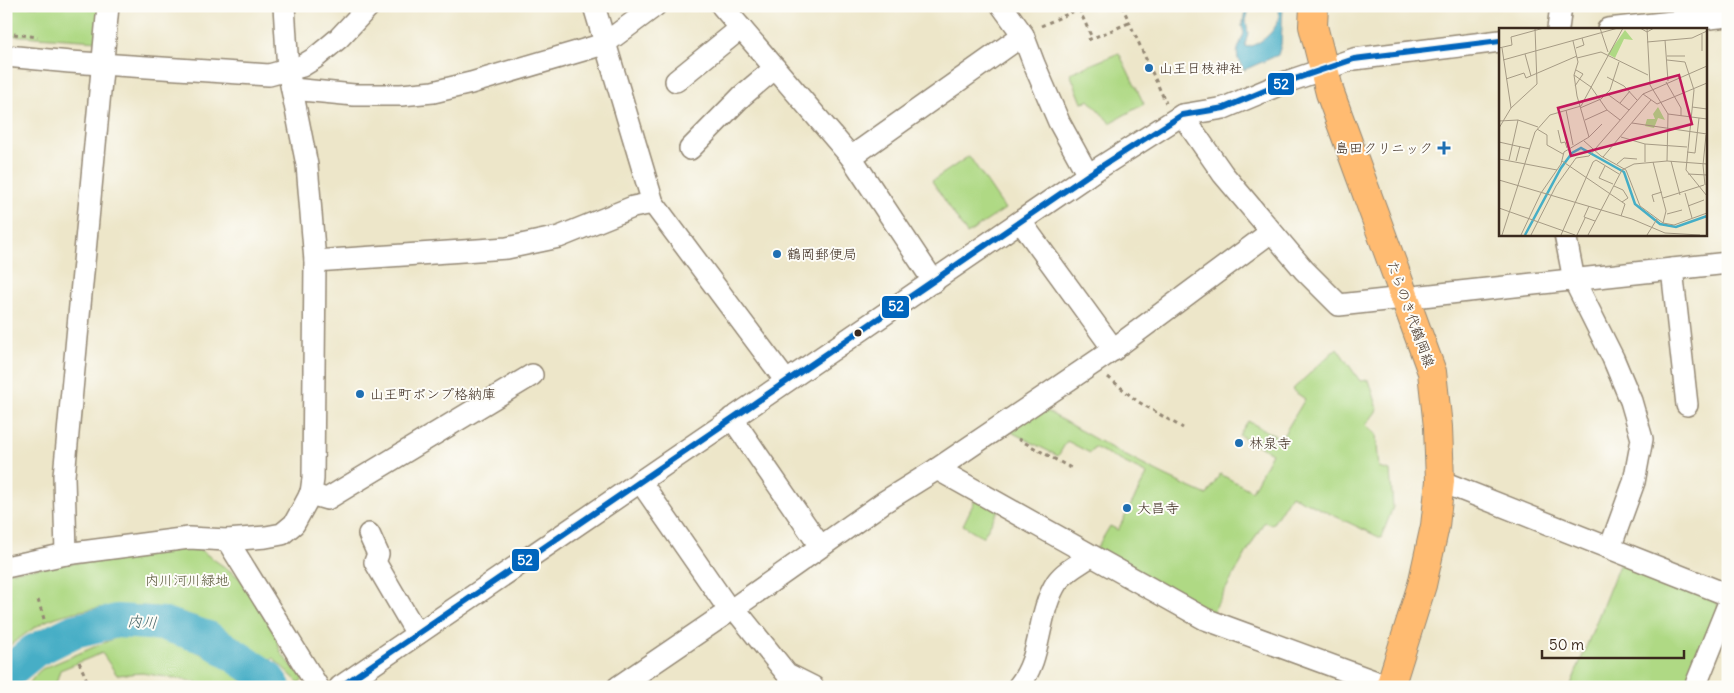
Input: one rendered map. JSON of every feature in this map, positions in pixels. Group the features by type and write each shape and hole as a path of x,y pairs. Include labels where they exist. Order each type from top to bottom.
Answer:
{"main road":[{"name":"たらのき代鶴岡線","path":"1314,6 1313,26 1333,102 1432,372 1438,427 1440,481 1429,559 1390,687"}],"street":[{"path":"66,554 64,476 101,64 108,6"},
{"path":"6,567 66,554 189,538 227,540 282,534 294,524 310,494 313,478 315,261 307,165 290,79 284,6"},
{"path":"290,79 302,66 339,38 369,6"},
{"path":"594,6 604,44 654,203 786,381"},
{"path":"6,56 268,74 354,95 401,95 433,92 471,83 604,44 655,6"},
{"path":"722,6 851,157 934,282"},
{"path":"1002,6 1031,31 1034,64 1059,122 1088,175"},
{"path":"1558,28 1561,6"},
{"path":"1617,28 1728,16"},
{"path":"676,80 741,28"},
{"path":"851,157 1031,31"},
{"path":"340,687 1088,175 1182,115 1224,108 1323,69 1354,59 1499,40"},
{"path":"690,149 742,96 774,68"},
{"path":"1182,115 1223,174 1304,270 1339,306 1728,263"},
{"path":"315,261 507,248 559,237 633,207 654,203"},
{"path":"1021,222 1114,350"},
{"path":"618,687 641,681 732,610 820,546 884,502 937,470 1114,350 1271,232"},
{"path":"1565,235 1574,280 1613,358 1631,401 1642,439 1634,482 1610,548"},
{"path":"1672,269 1687,405"},
{"path":"310,494 327,499 532,375"},
{"path":"732,418 820,546"},
{"path":"937,470 1204,619 1390,687"},
{"path":"640,481 732,610 787,674 813,687"},
{"path":"1440,481 1728,595"},
{"path":"369,534 378,554 375,562 417,634"},
{"path":"227,540 318,687"},
{"path":"1018,687 1036,650 1044,609 1057,582 1084,552"},
{"path":"1695,687 1728,605"}],"path":[{"path":"1031,31 1086,6"},
{"path":"1122,6 1164,100"},
{"path":"1079,9 1090,39 1129,23"},
{"path":"1102,372 1137,401 1183,428"},
{"path":"1011,435 1072,468"},
{"path":"38,600 45,622"},
{"path":"79,662 90,687"}],"green space":[{"path":"6,6 101,6 98,41 6,35"},
{"path":"1119,53 1144,104 1110,123 1089,100 1082,103 1070,73"},
{"path":"969,156 1005,209 967,234 932,181"},
{"path":"1337,348 1360,381 1369,380 1378,409 1366,425 1376,434 1379,468 1390,471 1393,507 1381,538 1291,495 1272,525 1264,522 1211,615 1095,551 1110,526 1118,530 1147,474 1094,447 1090,453 1067,441 1058,456 1013,433 1009,427 1038,406 1100,442 1207,495 1220,474 1252,491 1272,453 1239,435 1248,421 1281,439 1305,399 1292,390"},
{"path":"976,498 999,509 983,537 963,525"},
{"name":"内川河川緑地","path":"196,547 240,578 275,634 281,653 304,679 299,683 273,658 270,661 229,632 182,612 150,606 117,606 64,615 39,625 6,648 6,572"},
{"path":"1621,560 1712,596 1720,609 1689,687 1570,687"},
{"path":"120,636 156,639 190,649 220,665 249,687 201,687 196,682 142,673 117,675 102,653 60,670 56,683 51,687 26,687 42,669"}],"water":[{"path":"1246,6 1250,6 1246,20 1248,33 1245,45 1247,47 1260,42 1271,32 1278,20 1278,6 1283,7 1281,45 1278,55 1244,70 1238,59 1237,52 1244,33 1242,26"}],"waterway":[{"name":"内川","path":"6,674 34,651 74,631 117,621 164,624 208,638 267,677 274,687"}],"transit line":[{"name":"52","path":"340,687 1088,175 1182,115 1224,108 1286,82 1354,59 1499,41"}],"place":[{"name":"山王日枝神社","path":"1149,68"},
{"name":"島田クリニック","path":"1444,148"},
{"name":"鶴岡郵便局","path":"777,254"},
{"name":"山王町ポンプ格納庫","path":"360,394"},
{"name":"林泉寺","path":"1239,443"},
{"name":"大昌寺","path":"1127,508"}]}
